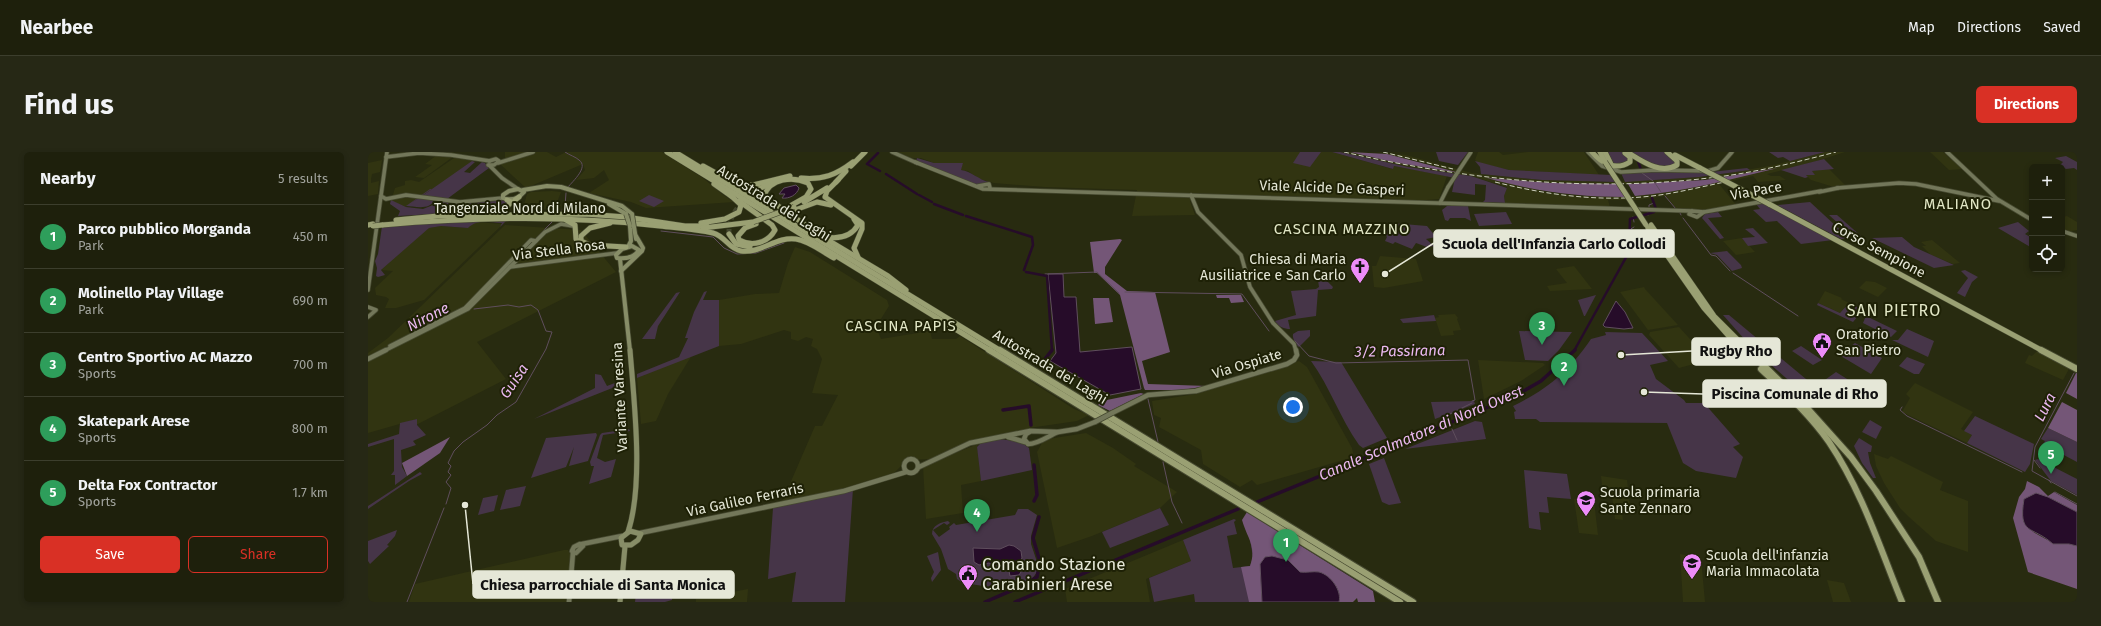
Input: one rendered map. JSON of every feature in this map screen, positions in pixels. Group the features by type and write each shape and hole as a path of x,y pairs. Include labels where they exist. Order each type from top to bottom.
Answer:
{"highway":[{"name":"Autostrada dei Laghi","path":"667,152 1400,602"},
{"name":"Autostrada dei Laghi","path":"675,152 1413,602"},
{"path":"675,152 775,204"},
{"path":"862,152 838,180 826,191 825,197 828,201 861,222 862,229 855,244 854,251 857,256 923,300 942,315"},
{"name":"Tangenziale Nord di Milano","path":"382,223 436,219 561,216 615,218 693,228 724,227 754,222 793,208 821,192 865,152"},
{"path":"1592,152 1604,163 1618,166 1626,165 1631,161 1626,152"},
{"path":"1602,152 1604,160 1648,225 1714,316 1741,345 1808,409 1848,453 1872,485 1913,548 1928,577 1938,602"},
{"path":"1602,152 1690,291 1713,320 1785,392 1828,441 1844,467 1861,500 1902,602"},
{"path":"1626,152 1658,167 1674,167 1677,164 1677,159 1668,152"},
{"name":"Corso Sempione","path":"1668,152 1770,204 2077,368"},
{"path":"1674,152 1702,169"},
{"path":"730,180 747,186 786,176 821,180 830,178 853,162"},
{"path":"591,214 648,217 686,223 712,222 730,218 740,210 740,204 705,175"},
{"path":"757,190 783,179 810,179"},
{"path":"687,230 722,229 771,219 788,212 810,193 811,188 808,183 801,180 792,179 772,185 766,191 764,196 775,204 815,231 872,266"},
{"path":"793,208 817,196 838,180"},
{"path":"521,194 514,204 520,211 558,214"},
{"path":"729,194 775,229 772,236 762,242 749,244 739,240 738,236 742,230 754,222"},
{"path":"438,216 496,211 510,205 511,201 504,197"},
{"path":"793,208 810,203 823,202 854,219 858,224 853,232 840,238 828,238 815,231"},
{"name":"Tangenziale Nord di Milano","path":"370,225 438,216 591,214 692,226 724,225 754,222 782,210 793,208"},
{"path":"382,223 526,219 590,219 646,225"},
{"path":"526,219 566,220 575,225 577,241 582,245 612,248 618,252"},
{"path":"627,247 588,244 582,242 580,237 587,230 604,224 620,222 718,234 729,246 740,251 758,250 780,241 792,239 817,249 868,275"},
{"path":"729,234 735,244 743,247 755,247 790,238 802,240 817,249"}],"main road":[{"path":"521,194 547,186 561,187 628,209 632,214 631,241 627,247 618,252 616,257 620,259 627,259 637,254 638,249 636,236"},
{"path":"504,197 509,191 518,189 521,194"},
{"path":"504,197 538,189 558,190 610,204 626,214 643,248 642,252 621,269"},
{"path":"627,247 638,249"},
{"name":"Variante Varesina","path":"620,259 635,427 635,476 632,524 628,532 621,539"},
{"path":"621,269 627,259"},
{"path":"625,554 639,534 632,524"},
{"name":"Variante Varesina","path":"628,532 639,534"},
{"path":"620,602 625,554 625,546 621,539"},
{"path":"625,546 632,545"}],"street":[{"path":"368,290 380,196 388,152 399,154 419,153 451,155 488,164 533,152"},
{"name":"Viale Alcide De Gasperi","path":"892,152 926,167 975,185 1003,188 1692,212"},
{"path":"1440,203 1444,199 1448,187 1471,152"},
{"path":"1588,152 1602,166 1615,172 1715,169 1732,152"},
{"path":"1947,152 1999,202 2011,210 2029,219"},
{"path":"386,158 399,154"},
{"path":"385,165 394,156"},
{"path":"488,164 497,162"},
{"path":"488,164 508,183 518,189"},
{"path":"508,183 509,191"},
{"name":"Via Pace","path":"1692,212 1704,212 1837,188 1903,183 1935,186 1999,202"},
{"path":"380,196 384,198 404,195 460,202 504,197"},
{"name":"Via Ospiate","path":"1058,432 1077,429 1095,422 1148,395 1200,390 1291,362 1297,355 1297,349 1286,335 1273,323 1250,287 1241,255 1198,212 1190,195"},
{"path":"380,204 393,197"},
{"path":"1444,199 1449,204"},
{"path":"1692,212 1696,218 1700,215"},
{"path":"1692,212 1700,215"},
{"name":"Via Pace","path":"1700,215 1704,212"},
{"path":"368,356 376,354 464,309 533,240 546,230 561,224 572,226 576,234"},
{"path":"2065,232 2077,236"},
{"path":"368,356 400,345 468,310 510,267 533,240"},
{"name":"Via Stella Rosa","path":"504,268 587,256 610,255 618,252"},
{"path":"369,308 376,311 369,317"},
{"path":"890,478 902,467 904,463 910,460 918,464 970,443 1030,432 1058,432"},
{"path":"1026,442 1025,436 1030,432"},
{"path":"1040,432 1041,440"},
{"path":"1000,437 1013,438 1033,444 1058,432"},
{"name":"Via Galileo Ferraris","path":"639,534 844,491 906,472 912,472 918,464"},
{"path":"902,467 906,472"},
{"path":"569,602 572,562 579,549 599,541 621,539"}],"shaded area":[{"path":"505,152 547,152 556,157 566,152 662,152 703,178 734,202 646,208 631,202 589,193 609,180 604,170 594,178 576,180 585,170 583,164 526,188 500,164 505,161"},
{"path":"898,152 1332,152 1392,169 1394,166 1447,176 1439,199 1414,201 1190,193 1190,201 1195,215 1132,216 1137,190 1045,187 994,183 979,179 968,171 960,170 963,163 934,163 921,158 912,158"},
{"path":"1300,152 1321,152 1310,167 1293,163"},
{"path":"1332,152 1340,152 1408,167 1471,176 1507,188 1504,196 1505,203 1483,202 1485,200 1486,185 1475,184 1475,195 1452,192 1455,178 1394,166 1393,169"},
{"path":"1340,152 1350,152 1393,162 1456,172 1425,163 1376,152 1406,155 1472,173 1542,180 1616,182 1713,176 1774,165 1825,152 1845,152 1814,162 1767,174 1771,176 1780,176 1786,180 1758,182 1753,176 1719,184 1737,206 1703,210 1677,209 1665,196 1638,200 1608,200 1610,207 1505,203 1504,196 1507,187 1471,176 1408,167","holes":["1761,172 1667,192 1625,197 1583,196 1551,193 1490,179 1568,184 1642,184 1675,183"]},
{"path":"1350,152 1387,154 1460,173 1393,162"},
{"path":"1436,152 1468,152 1458,165 1439,161"},
{"path":"1478,152 1499,152 1503,155 1528,152 1584,152 1599,175 1509,170 1479,163 1475,160"},
{"path":"1608,152 1623,152 1630,161 1615,166"},
{"path":"1629,152 1665,152 1674,157 1675,165 1658,167"},
{"path":"1769,152 1825,152 1790,161 1783,157 1778,158"},
{"path":"1930,152 1943,152 1962,169 1949,170"},
{"path":"437,155 454,156 424,178 415,177 432,165 425,164"},
{"path":"457,156 475,162 439,188 420,197 406,207 391,201 395,188 405,185 405,181 411,180 419,182"},
{"path":"2066,156 2077,162 2077,170 2074,168 2066,169 2065,164 2061,164 2063,162 2055,158"},
{"path":"917,158 934,163 963,163 961,170 989,182 977,185 916,161"},
{"path":"1824,159 1834,169 1812,171 1815,175 1806,175 1808,177 1805,178 1781,170"},
{"path":"382,160 380,172 372,174 371,179 371,183 379,181 378,194 368,196 368,163"},
{"path":"472,161 475,162 464,172 470,173 482,162 489,168 447,199 422,196"},
{"path":"1475,161 1509,170 1611,175 1616,182 1542,180 1481,174 1480,167"},
{"path":"1747,168 1750,170 1699,177 1625,182 1621,173 1651,171 1702,173"},
{"path":"1778,168 1707,185 1635,196 1628,184 1705,180"},
{"path":"1829,169 1846,186 1834,187 1811,180 1806,175 1815,175 1811,171"},
{"path":"1487,178 1551,183 1617,184 1625,197 1590,196 1538,190"},
{"path":"796,185 799,188 792,196 782,198 785,194 779,194 784,188"},
{"path":"432,189 411,203 419,198 434,200 429,206 406,206"},
{"path":"531,192 561,192 557,203 561,205 559,208 527,210 523,208 527,194"},
{"path":"649,195 664,201 654,207 639,201"},
{"path":"391,200 406,207 423,209 443,201 508,201 506,206 486,211 398,216 400,211 390,204"},
{"path":"1810,202 1849,238 1841,239 1777,205"},
{"path":"1764,203 1833,240 1801,244 1777,221 1766,222 1753,210 1760,209 1756,204"},
{"path":"1447,206 1468,206 1471,221 1465,218 1450,218 1448,221 1445,220 1442,210"},
{"path":"1506,212 1512,224 1479,226 1474,214"},
{"path":"1718,212 1722,217 1708,218 1724,238 1720,239 1702,218 1705,214"},
{"path":"1829,215 1837,215 1861,236 1853,237"},
{"path":"2065,216 2067,216 2077,222 2077,230 2065,232"},
{"path":"506,221 500,227 502,223 479,222 468,228 441,226 429,228 381,270 385,275 378,277 376,276 377,268 375,261 378,254 382,226 424,222"},
{"path":"475,222 503,224 424,300 396,308 385,308 389,299 376,295 375,288 393,271 381,270 428,228 441,226 467,228"},
{"path":"2018,222 2029,231 2025,234 2029,236 2029,246 1998,228"},
{"path":"1391,223 1427,226 1436,237 1426,239 1434,246 1427,247 1416,243 1412,249 1395,242 1393,244 1385,241 1387,237 1383,232 1389,228"},
{"path":"505,225 581,230 616,272 477,342 506,379 416,425 417,419 368,433 368,353 388,338"},
{"path":"1753,228 1768,243 1748,246 1742,238 1755,237 1745,229"},
{"path":"1902,237 1914,247 1954,265 1934,268 1872,238"},
{"path":"1742,238 1755,252 1736,255 1723,241"},
{"path":"1122,240 1105,267 1105,274 1127,291 1155,292 1170,352 1142,361 1148,384 1208,386 1182,390 1145,390 1120,295 1097,273 1094,273 1090,242"},
{"path":"1932,240 1960,263 1953,264 1931,255 1922,246 1926,246 1921,242"},
{"path":"795,247 810,252 887,300 889,306 879,322 877,329 881,339 930,331 932,339 956,339 960,336 1074,409 1089,415 1077,421 1029,428 1028,431 965,444 931,459 907,460 892,475 841,490 782,502 815,426 822,426 838,395 812,393 822,359 817,349 811,346 813,339 806,337 798,341 791,339 791,332 784,330 741,344 719,346 719,300 755,294 779,293 788,263"},
{"path":"1727,251 1741,265 1742,268 1732,271 1717,255 1710,253"},
{"path":"1380,256 1416,259 1423,281 1384,288 1374,287 1372,266 1376,266"},
{"path":"1574,266 1592,289 1550,291 1547,286 1567,283 1556,269"},
{"path":"1965,270 1978,277 1972,282 1965,297 1957,293 1968,278 1961,271"},
{"path":"1048,274 1063,274 1064,297 1076,297 1080,352 1132,347 1141,389 1110,395 1050,361 1056,353"},
{"path":"1318,280 1326,280 1333,287 1332,289 1318,290 1316,316 1288,320 1290,329 1278,325 1275,321 1296,315 1291,291 1316,289 1319,287"},
{"path":"1866,281 1875,282 1887,288 1878,297 1859,288"},
{"path":"1644,287 1678,325 1648,330 1620,292"},
{"path":"707,291 703,300 719,300 719,346 637,378 637,374 679,357 688,338 685,338 694,312 704,292"},
{"path":"1825,291 1842,298 1841,299 1849,303 1840,313 1818,303"},
{"path":"680,292 658,326 655,339 642,339 676,293"},
{"path":"1216,295 1241,295 1244,302 1231,303 1229,298 1217,298"},
{"path":"1596,295 1585,316 1584,316 1578,300"},
{"path":"1093,298 1109,298 1113,322 1095,324"},
{"path":"1616,301 1625,312 1633,328 1624,329 1605,327 1603,325"},
{"path":"1818,303 1840,313 1849,303 1863,310 1853,322 1817,305"},
{"path":"1455,314 1458,318 1457,319 1461,330 1453,331 1454,335 1441,336 1435,318 1439,317 1438,315"},
{"path":"1434,315 1436,321 1403,323 1400,319"},
{"path":"1723,315 1729,315 1812,384 1802,392 1754,350"},
{"path":"1866,316 1897,331 1891,337 1863,323"},
{"path":"1679,327 1709,360 1679,368 1649,335 1650,332"},
{"path":"1907,329 1934,341 1928,357 1892,340 1898,340"},
{"path":"1310,330 1310,336 1299,347 1294,341 1293,334 1298,331"},
{"path":"1519,331 1572,332 1559,350 1548,361 1525,360"},
{"path":"1605,332 1642,333 1668,361 1650,365 1656,379 1686,403 1704,403 1740,444 1733,447 1743,457 1736,478 1696,471 1683,463 1667,423 1540,422 1536,419 1515,419 1514,412 1516,411 1513,406 1537,393 1557,378 1574,361 1591,339 1606,335"},
{"path":"1855,343 1882,358 1871,374 1839,355"},
{"path":"1801,346 1822,360 1813,365 1792,351"},
{"path":"2038,350 2070,367 2063,380 2025,363 2029,355 2032,356"},
{"path":"692,355 668,394 656,421 641,424 637,378"},
{"path":"1907,357 1925,364 1919,374 1914,374 1899,366"},
{"path":"1478,360 1543,363 1545,365 1521,381 1484,399"},
{"path":"1299,361 1307,367 1352,448 1354,457 1257,485 1252,480 1240,487 1203,464 1201,450 1159,427 1161,418 1154,415 1152,401 1196,394"},
{"path":"1311,361 1341,362 1387,438 1363,448 1359,445 1352,435 1324,381"},
{"path":"2077,371 2077,399 2066,393"},
{"path":"1836,372 1874,396 1859,404 1822,382"},
{"path":"595,374 601,375 607,386 625,379 625,383 534,419 595,388"},
{"path":"1915,383 1973,412 1961,429 1972,435 1967,443 1902,412 1910,398 1906,394"},
{"path":"1141,393 1144,394 1110,411 1098,405 1102,401"},
{"path":"1474,401 1475,404 1435,419 1431,402"},
{"path":"2062,402 2077,410 2077,442 2048,428"},
{"path":"1975,416 2034,444 2030,464 2025,472 1967,443 1972,435 1964,431"},
{"path":"417,419 417,425 426,435 413,441 416,445 401,450 402,467 407,476 395,485 395,475 391,475 394,471 394,439 368,447 368,444 399,434 400,423"},
{"path":"1870,420 1882,427 1876,439 1862,432"},
{"path":"1475,421 1482,422 1486,439 1405,449"},
{"path":"2048,428 2077,442 2077,462 2043,444 2045,441 2041,439"},
{"path":"629,429 630,431 603,435 597,458 605,462 616,459 611,477 589,484 594,466 591,466 590,462 600,435 602,433"},
{"path":"596,433 597,435 588,461 569,466 574,447 566,467 531,478 546,438"},
{"path":"1086,433 1113,448 1136,464 1134,466 1177,492 1160,508 1092,536 1057,548 1037,452 1042,443 1048,439"},
{"path":"450,437 440,453 407,476 402,463"},
{"path":"1859,438 1872,446 1871,452 1868,452 1870,463 1876,478 1873,478 1862,463 1854,446"},
{"path":"1000,439 1021,442 1029,448 1032,470 981,481 977,447 982,442"},
{"path":"978,444 977,447 981,481 961,485 963,513 926,519 923,466"},
{"path":"1874,454 1888,459 1891,456 1943,482 1940,490 1968,501 1968,552 1936,541 1900,508 1884,483 1876,466"},
{"path":"1384,458 1401,503 1389,505 1382,502 1369,464"},
{"path":"2038,459 2077,479 2077,495 2051,481 2035,460"},
{"path":"1524,470 1567,474 1571,499 1547,497 1549,513 1539,512 1541,530 1529,528"},
{"path":"420,472 422,474 368,509 368,506"},
{"path":"1601,476 1627,480 1630,505 1621,504 1623,520 1615,519 1612,496 1603,495"},
{"path":"2027,481 2039,487 2048,496 2054,492 2077,505 2077,512 2048,497 2023,520 2028,528 2053,544 2069,544 2077,546 2077,589 2028,572 2013,518 2019,497 2025,489"},
{"path":"526,486 520,506 500,510 506,490"},
{"path":"853,489 845,602 792,602 796,572 768,579 773,508"},
{"path":"2036,493 2048,497 2077,512 2077,546 2069,544 2053,544 2028,528 2023,519 2024,499"},
{"path":"498,495 494,511 478,515 483,498"},
{"name":"Scuola primaria Sante Zennaro","path":"1574,499 1594,501 1598,535 1579,533"},
{"path":"1160,508 1169,525 1110,548 1102,532"},
{"path":"1018,509 1028,509 1037,515 1031,536 1031,544 1038,565 1037,572 1032,579 1011,590 963,583 957,579 956,574 948,569 941,549 932,534 933,528 948,521 950,523 947,525 944,523 933,530 939,537 950,529 949,527 954,523 956,525 1015,515"},
{"path":"1247,512 1373,591 1375,602 1358,602 1357,598 1353,602 1339,602 1340,597 1338,589 1328,578 1317,572 1300,572 1292,565 1274,556 1267,557 1260,571 1262,602 1249,602 1241,567 1250,566 1252,559 1252,547 1242,520"},
{"path":"1234,519 1236,520 1234,522 1237,534 1227,536 1233,568 1250,566 1253,557 1250,540 1361,588 1351,602 1195,602 1194,594 1154,602 1149,578 1191,561 1183,540"},
{"path":"397,530 395,536 387,545 389,546 370,564 368,561 368,541"},
{"path":"1183,540 1191,561 1146,579 1150,602 1067,602 1065,589"},
{"path":"1009,545 1014,546 1021,551 1022,558 1017,566 1021,572 1019,575 1010,576 1009,571 989,563 979,565 974,562 973,548 1000,549"},
{"path":"568,550 570,554 567,602 409,602 415,584"},
{"path":"938,552 941,570 932,582 931,578 934,572 927,556"},
{"name":"Scuola dell'infanzia Maria Immacolata","path":"1680,554 1701,558 1705,602 1683,602"},
{"path":"1272,556 1288,560 1300,572 1319,572 1328,576 1337,588 1339,593 1339,602 1262,602 1260,564 1265,557"},
{"path":"1827,580 1844,583 1851,602 1833,602"},
{"path":"674,585 672,600 665,602 635,602 636,594"},
{"path":"748,589 747,602 696,602 696,599"}],"waterway":[{"path":"565,152 582,163 579,174 568,187"},
{"path":"878,153 867,164 880,171"},
{"name":"Canale Scolmatore di Nord Ovest","path":"1638,161 1641,170"},
{"name":"Canale Scolmatore di Nord Ovest","path":"1642,173 1653,181"},
{"path":"886,174 917,194"},
{"path":"1655,183 1661,192"},
{"path":"562,210 565,206 566,193"},
{"path":"919,195 932,202"},
{"path":"1665,196 1676,209"},
{"name":"Canale Scolmatore di Nord Ovest","path":"1652,198 1656,209"},
{"name":"Canale Scolmatore di Nord Ovest","path":"1649,207 1649,205 1654,203"},
{"path":"934,204 963,215"},
{"name":"Canale Scolmatore di Nord Ovest","path":"1574,351 1629,252 1630,219 1654,212"},
{"path":"966,216 1032,237 1033,245 1024,270"},
{"name":"Canale Scolmatore di Nord Ovest","path":"1633,217 1634,222"},
{"path":"1683,218 1711,255 1716,256 1730,271"},
{"path":"535,239 553,221"},
{"name":"Canale Scolmatore di Nord Ovest","path":"1629,230 1634,227"},
{"path":"661,231 713,237 724,248 737,254 756,253 784,243"},
{"path":"509,266 532,242"},
{"path":"1026,272 1047,276 1052,350"},
{"name":"3/2 Passirana","path":"1045,274 1097,272 1119,293"},
{"path":"1733,273 1798,316"},
{"name":"3/2 Passirana","path":"1125,292 1242,294 1269,331"},
{"name":"Guisa","path":"446,504 451,488 446,482 451,475 448,472 451,466 448,463 454,451 463,442 487,425 497,415 516,402 546,349 552,332 546,331 538,310 531,305 519,307 508,305 474,309"},
{"name":"3/2 Passirana","path":"1295,341 1309,356 1336,363 1468,360 1475,400 1472,401"},
{"path":"1045,359 1052,350"},
{"name":"Canale Scolmatore di Nord Ovest","path":"1257,502 1515,396 1541,381 1574,351"},
{"name":"Lura","path":"2049,481 2032,471 2035,447 2074,373"},
{"path":"1148,399 1158,442"},
{"name":"3/2 Passirana","path":"1442,418 1472,403"},
{"path":"1003,410 1029,406 1031,425"},
{"path":"1902,407 1900,410 1907,416 2022,472"},
{"name":"3/2 Passirana","path":"1444,420 1450,427"},
{"name":"3/2 Passirana","path":"1452,429 1457,440"},
{"path":"2034,460 2040,468"},
{"path":"1163,462 1172,502 1182,523"},
{"path":"1034,465 1037,495 1034,501"},
{"name":"Lura","path":"2049,481 2077,496"},
{"path":"2055,492 2077,504"},
{"name":"Guisa","path":"407,602 444,508"},
{"name":"Canale Scolmatore di Nord Ovest","path":"1015,602 1238,509"},
{"path":"985,602 1022,586 1037,577 1040,562 1033,538 1039,517"}],"tunnel":[{"path":"729,234 729,227 733,214 741,204 757,190"}],"railway":[{"path":"1344,152 1437,170 1530,181 1576,184 1670,182 1717,177 1777,166 1836,152"},
{"path":"1383,152 1453,169"},
{"path":"1495,182 1554,194 1593,198 1632,198 1662,195 1730,181"}],"place":[{"name":"Scuola dell'Infanzia Carlo Collodi","path":"1385,274"},
{"name":"Chiesa di Maria Ausiliatrice e San Carlo","path":"1360,284"},
{"name":"Centro Sportivo AC Mazzo","path":"1542,345"},
{"name":"Rugby Rho","path":"1621,355"},
{"name":"Oratorio San Pietro","path":"1822,359"},
{"name":"Molinello Play Village","path":"1564,386"},
{"name":"Piscina Comunale di Rho","path":"1644,392"},
{"name":"Delta Fox Contractor","path":"2051,474"},
{"name":"Chiesa parrocchiale di Santa Monica","path":"465,505"},
{"name":"Scuola primaria Sante Zennaro","path":"1586,517"},
{"name":"Skatepark Arese","path":"977,532"},
{"name":"Parco pubblico Morganda","path":"1286,562"},
{"name":"Scuola dell'infanzia Maria Immacolata","path":"1692,580"},
{"name":"Comando Stazione Carabinieri Arese","path":"968,591"}],"district":[{"name":"MALIANO","path":"1958,204"},
{"name":"CASCINA MAZZINO","path":"1342,229"},
{"name":"SAN PIETRO","path":"1894,310"},
{"name":"CASCINA PAPIS","path":"901,326"}],"water label":[{"name":"Nirone","path":"428,317"}]}
